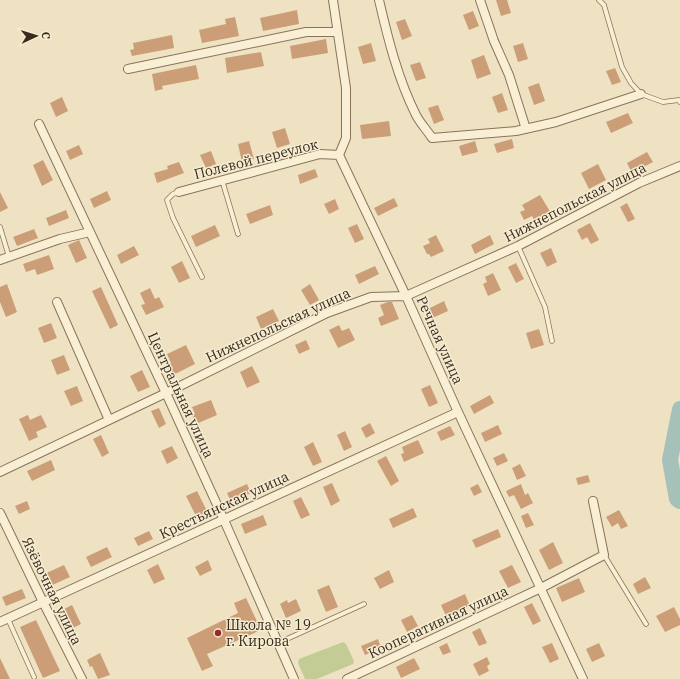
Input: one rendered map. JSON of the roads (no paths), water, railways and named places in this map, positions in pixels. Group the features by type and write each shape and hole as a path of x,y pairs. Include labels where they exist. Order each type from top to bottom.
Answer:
{"street":[{"path":"333,0 346,88 346,138 338,155"},
{"path":"379,0 390,44 403,84 416,115 432,138 526,129 556,122 641,94"},
{"path":"480,0 494,41 509,75 526,129"},
{"path":"128,69 306,32 338,32"},
{"name":"Центральная улица","path":"39,124 166,393 294,679"},
{"name":"Полевой переулок","path":"179,192 320,154 338,155"},
{"name":"Речная улица","path":"338,155 406,296 458,412 583,679"},
{"name":"Нижнепольская улица","path":"0,472 166,393 327,313 370,297 406,296 518,246 639,183 680,166"},
{"path":"0,260 60,239 90,232"},
{"path":"57,302 109,420"},
{"name":"Крестьянская улица","path":"4,620 458,412"},
{"path":"593,501 604,555"},
{"name":"Язёвочная улица","path":"0,513 82,679"},
{"name":"Кооперативная улица","path":"347,679 541,588 604,555"}],"lane":[{"path":"599,0 604,5 622,67 631,84 641,94 663,102 679,100 680,102"},
{"path":"222,180 238,234"},
{"path":"179,192 173,194 167,200 173,218 202,277"},
{"path":"0,227 9,257"},
{"path":"518,246 545,307 552,341"},
{"path":"604,555 646,624"},
{"path":"278,643 364,604"},
{"path":"4,620 34,677"}],"waterway":[{"path":"680,409 670,460 677,499 680,501"}],"place":[{"name":"Школа № 19 г. Кирова","path":"218,633"}]}
